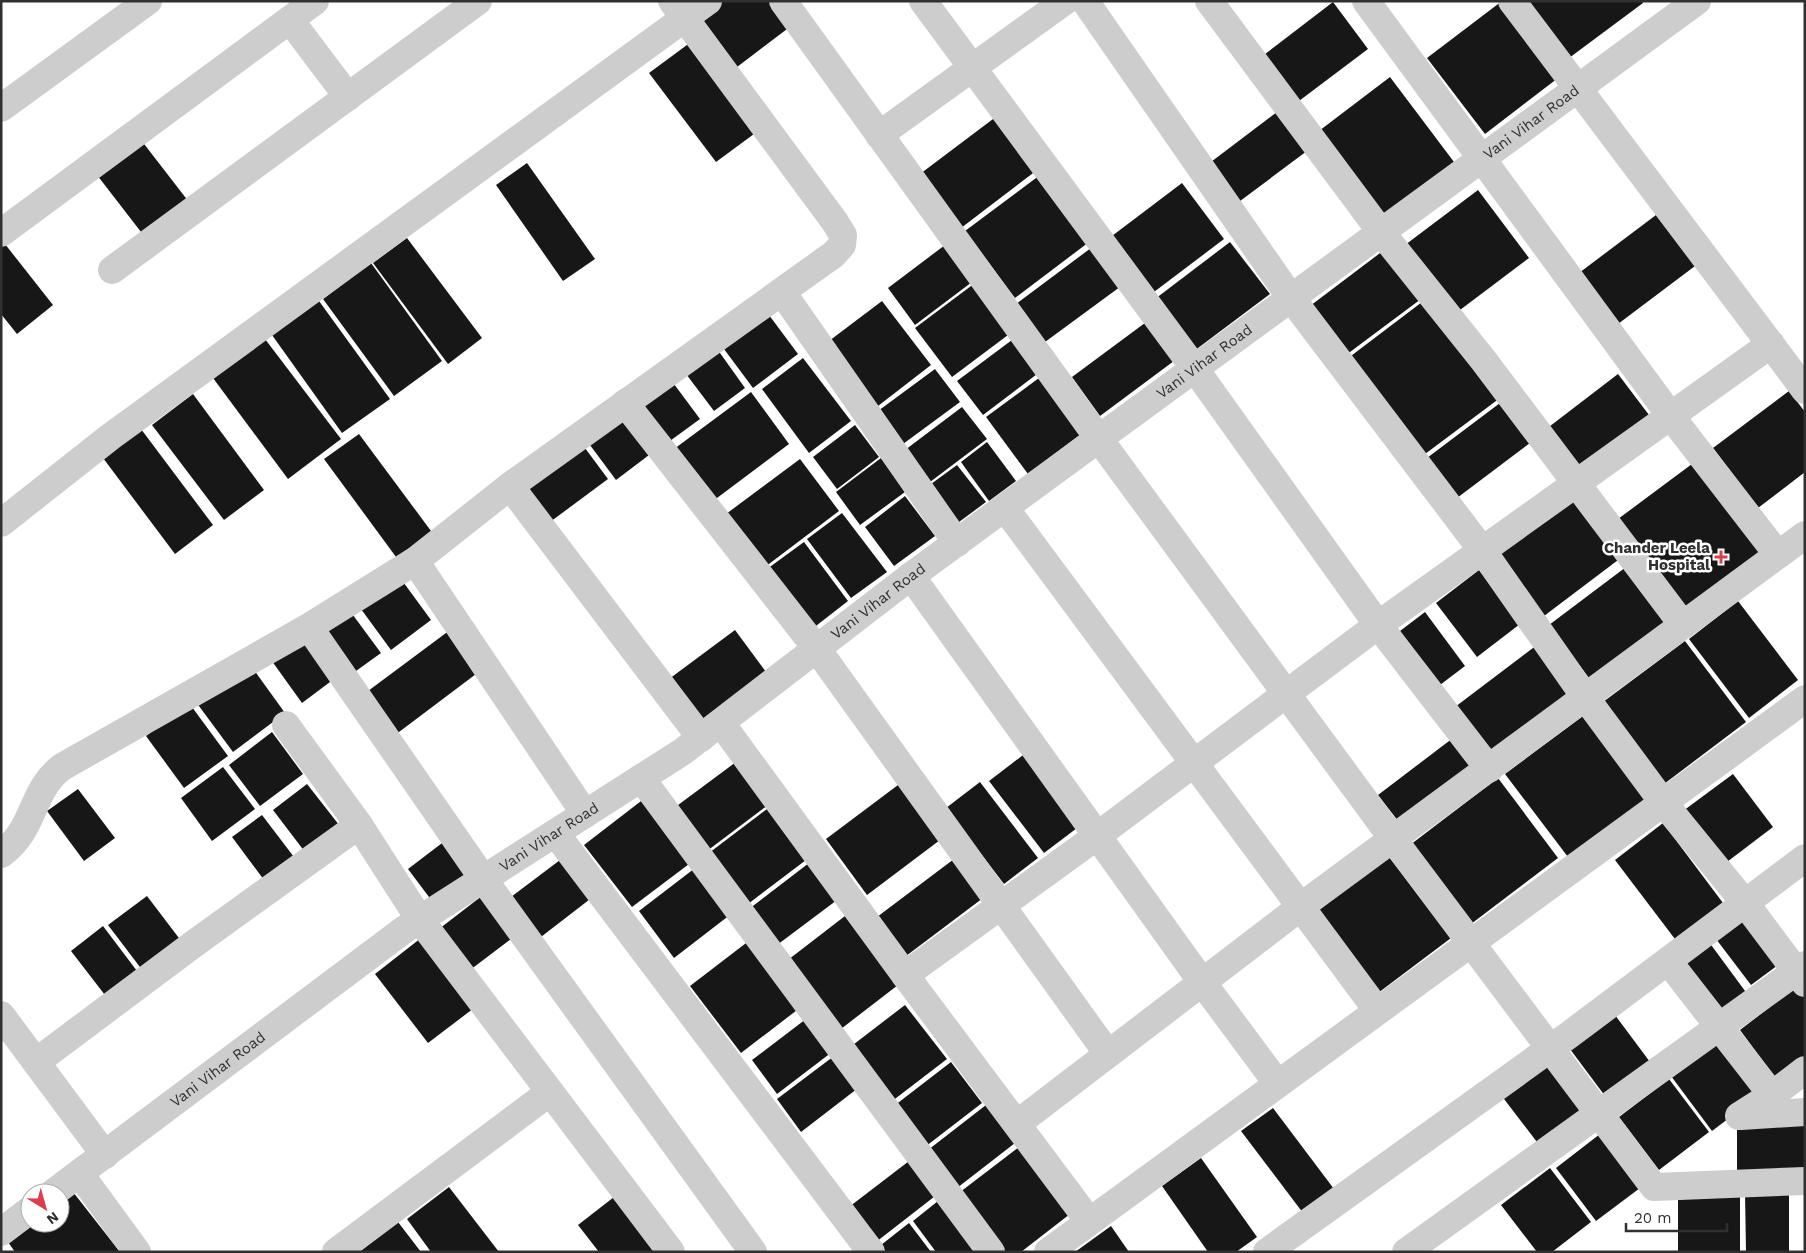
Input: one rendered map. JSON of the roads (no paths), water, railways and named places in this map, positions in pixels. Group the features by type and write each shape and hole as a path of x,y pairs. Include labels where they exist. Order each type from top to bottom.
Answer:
{"street":[{"path":"1,108 148,1"},
{"path":"1,233 315,1"},
{"path":"112,270 478,1"},
{"path":"1,523 110,437 678,10 708,1"},
{"path":"783,1 1099,439 1393,840 1654,1187 1805,1181"},
{"path":"923,1 1195,369 1378,625 1489,768"},
{"path":"879,135 1065,1"},
{"path":"1085,1 1291,298 1482,550 1585,697 1662,801 1802,973 1719,1026 1406,1252"},
{"path":"1209,1 1381,232 1576,483 1683,625"},
{"path":"1366,1 1670,416 1778,555"},
{"path":"1512,1 1805,390"},
{"name":"Vani Vihar Road","path":"67,1183 420,920 556,834 711,730 911,576 1578,88 1681,6"},
{"path":"1,854 21,836 49,777 62,767 309,627 415,561 510,486 782,292 834,254 842,245 843,235 678,10"},
{"path":"290,20 348,97"},
{"path":"782,292 957,543"},
{"path":"905,975 1098,835 1378,625 1770,344"},
{"path":"624,403 817,649 1108,1054"},
{"path":"510,486 711,730 905,975 1018,1123 1089,1221"},
{"path":"1005,508 1377,1010"},
{"path":"1018,1123 1301,907 1805,535"},
{"path":"415,561 585,814"},
{"path":"911,576 1202,982 1277,1083"},
{"path":"309,627 484,880 753,1252"},
{"path":"1048,1252 1662,801 1805,699"},
{"path":"286,724 359,825 420,920 671,1252"},
{"path":"641,778 879,1103 991,1252"},
{"path":"36,1062 194,943 359,825"},
{"path":"556,834 871,1252"},
{"path":"1267,1252 1550,1049 1805,858"},
{"path":"1668,961 1772,1095"},
{"path":"1,1014 105,1154"},
{"path":"1805,1070 1772,1095 1739,1116 1805,1112"},
{"path":"336,1252 550,1092"},
{"path":"80,1174 137,1252"},
{"path":"1,1232 20,1218"}],"place":[{"name":"Chander Leela Hospital","path":"1721,557"}]}
